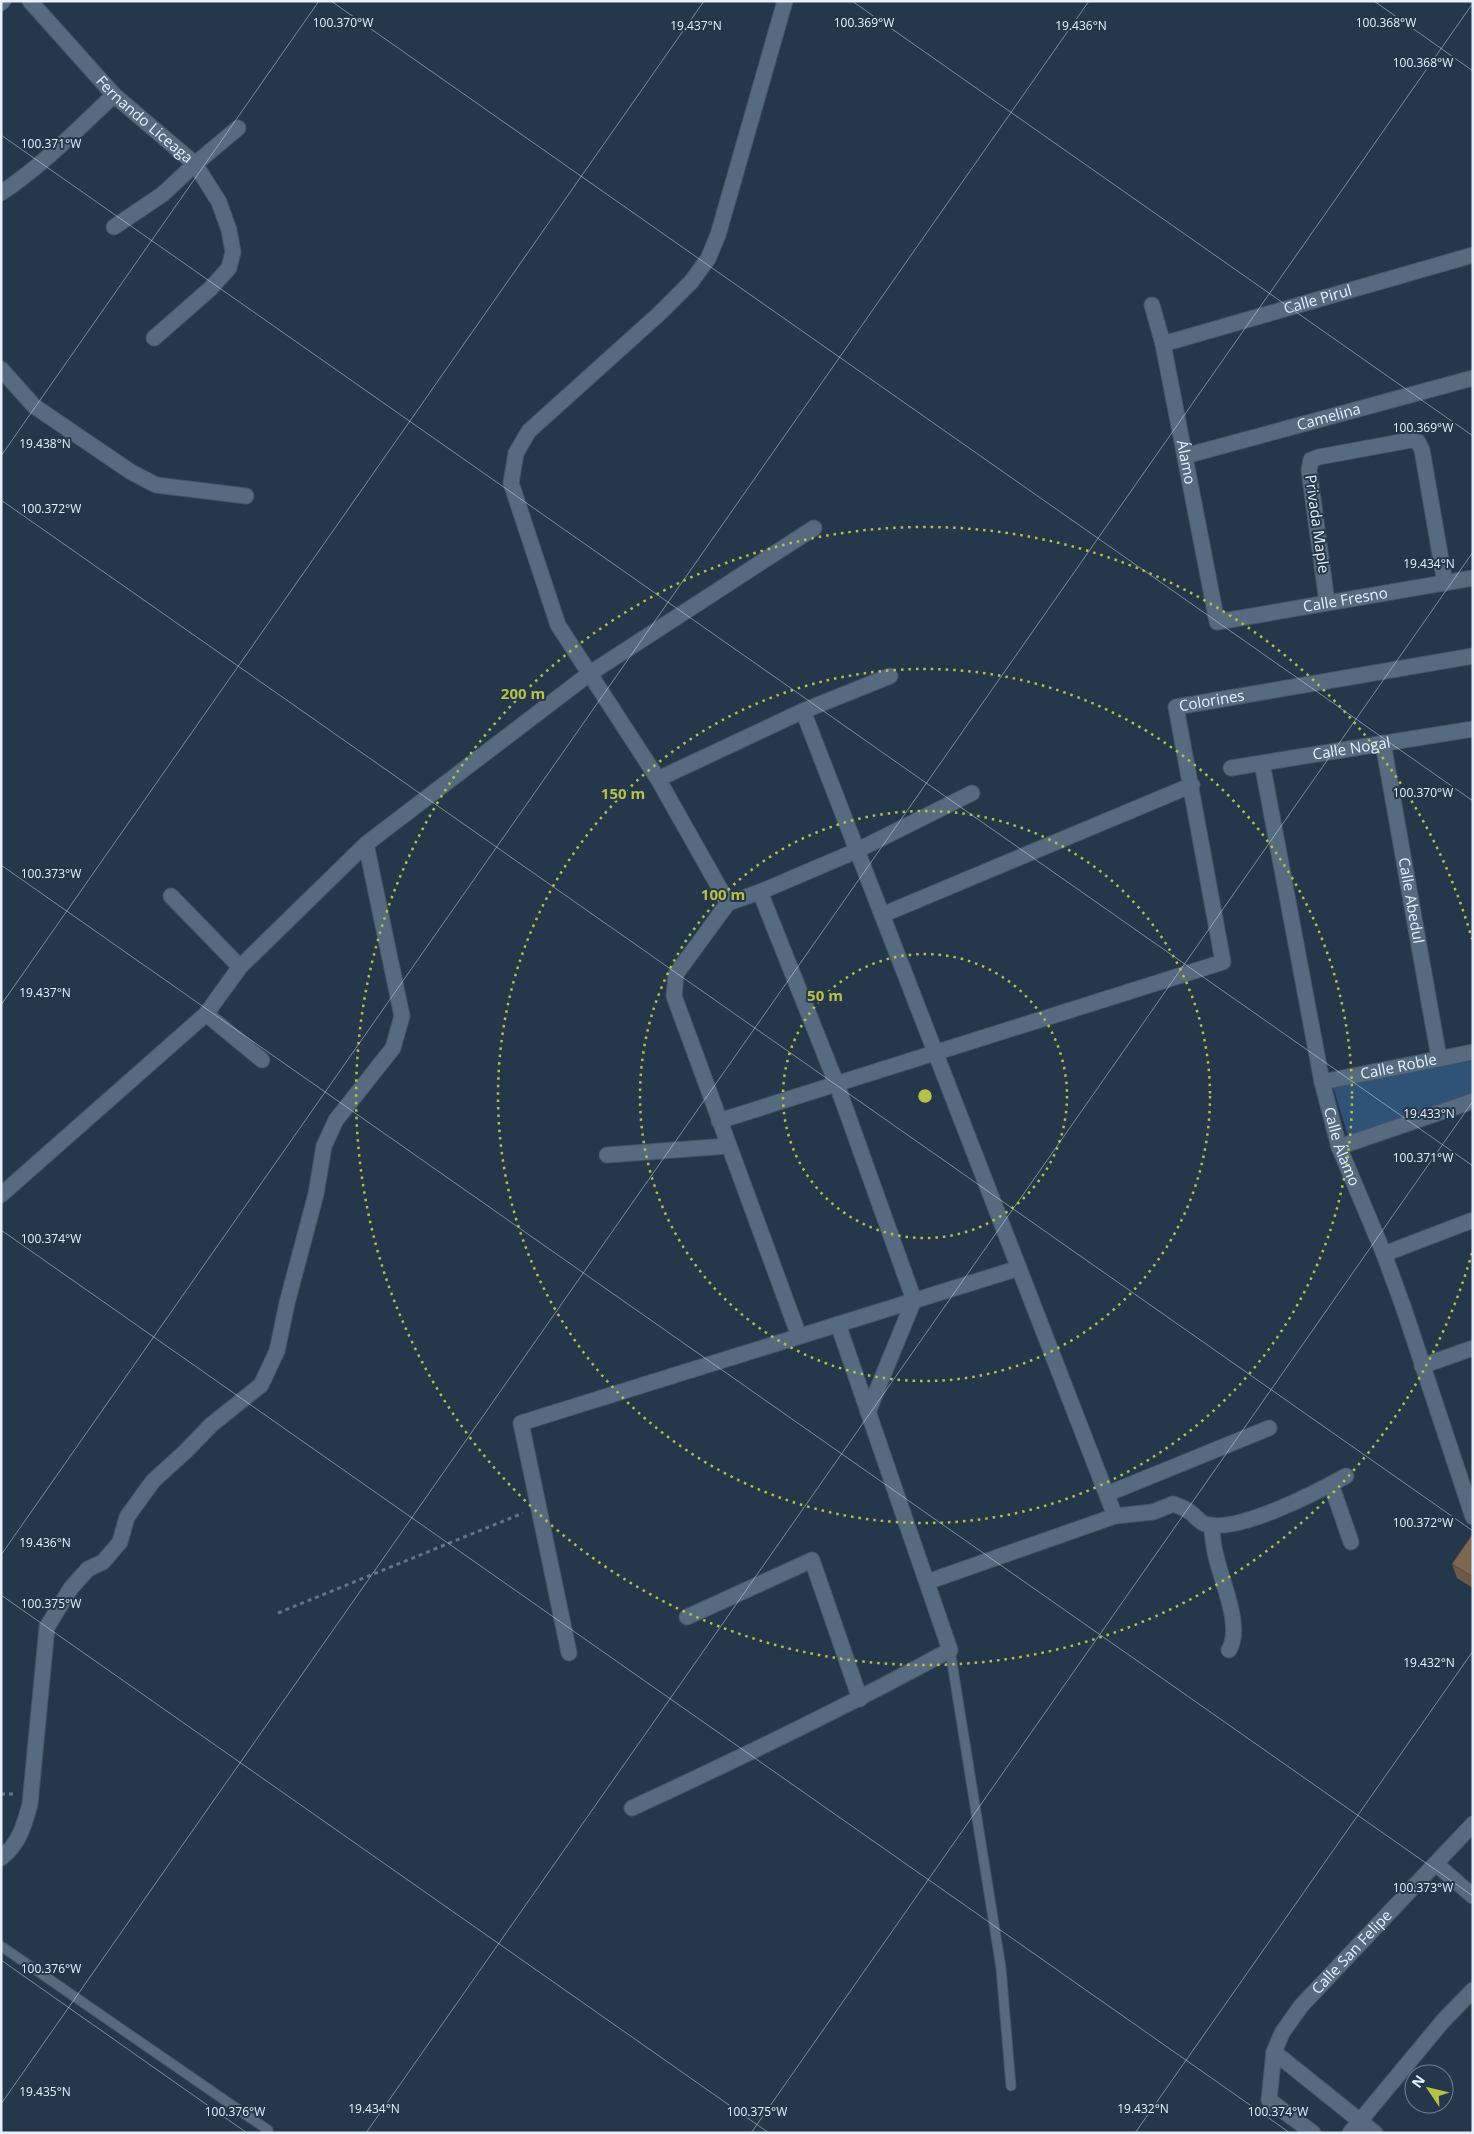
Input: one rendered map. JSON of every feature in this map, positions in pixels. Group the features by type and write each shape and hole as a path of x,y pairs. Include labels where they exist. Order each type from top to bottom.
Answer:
{"street":[{"name":"Fernando Liceaga","path":"30,1 114,95 195,164 219,202 229,230 233,252 229,268 210,289 154,338"},
{"path":"728,902 658,779 558,625 511,483 516,454 529,431 660,313 691,282 708,259 718,235 785,1"},
{"path":"1,193 52,154 114,95"},
{"path":"114,227 163,194 238,128"},
{"name":"Calle Pirul","path":"1163,344 1473,255"},
{"name":"Álamo","path":"1152,305 1163,344 1217,622"},
{"path":"1,369 34,406 131,472 156,485 246,496"},
{"name":"Camelina","path":"1185,456 1473,378"},
{"name":"Privada Maple","path":"1327,602 1309,470 1311,460 1410,440 1418,442 1422,450 1445,583"},
{"path":"1,1195 206,1014 240,967 366,844 589,674 814,528"},
{"name":"Calle Fresno","path":"1217,622 1473,578"},
{"name":"Colorines","path":"936,1052 1223,962 1192,785 1176,707 1473,656"},
{"path":"658,779 803,711 890,676"},
{"path":"803,711 1115,1516"},
{"name":"Calle Nogal","path":"1231,768 1473,729"},
{"name":"Calle Abedul","path":"1383,743 1439,1058"},
{"name":"Calle Álamo","path":"1262,763 1322,1082 1339,1147 1384,1254 1443,1424 1467,1480 1473,1517"},
{"path":"882,915 1192,785"},
{"path":"799,1336 674,996 676,974 728,902 760,892 856,850 972,793"},
{"path":"1,1858 13,1849 24,1826 30,1804 46,1627 71,1588 88,1569 103,1562 120,1542 127,1517 153,1481 211,1425 261,1385 277,1351 286,1303 316,1194 324,1146 336,1120 393,1048 402,1016 366,844"},
{"path":"760,892 837,1085 914,1300 868,1412"},
{"path":"170,896 240,967"},
{"path":"206,1014 262,1060"},
{"path":"719,1121 936,1052"},
{"name":"Calle Roble","path":"1322,1082 1473,1052"},
{"path":"1339,1147 1473,1101"},
{"path":"607,1155 728,1146"},
{"path":"1384,1254 1473,1220"},
{"path":"569,1652 521,1423 1019,1268"},
{"path":"632,1808 747,1755 860,1699 950,1650 838,1324"},
{"path":"1422,1366 1473,1348"},
{"path":"1107,1494 1269,1428"},
{"path":"927,1582 1115,1516 1153,1512 1173,1504 1190,1512 1204,1524 1232,1523 1293,1504 1346,1476"},
{"path":"1331,1484 1351,1542"},
{"path":"1211,1525 1215,1554 1230,1604 1233,1643 1229,1650"},
{"path":"687,1617 812,1560 860,1699"},
{"name":"Calle San Felipe","path":"1313,2133 1269,2100 1274,2052 1282,2033 1301,2006 1473,1824"},
{"path":"1436,1864 1473,1896"},
{"path":"1354,2127 1442,2020 1473,1990"},
{"path":"1274,2052 1354,2127 1375,2133"}],"lane":[{"path":"950,1650 1001,1968 1011,2086"},
{"path":"1,1946 268,2130 266,2133"}],"path":[{"path":"278,1612 538,1506"}],"shaded area":[{"path":"1473,1061 1473,1096 1349,1139 1333,1086"}],"building":[{"path":"1473,1535 1473,1577 1452,1564"}]}
